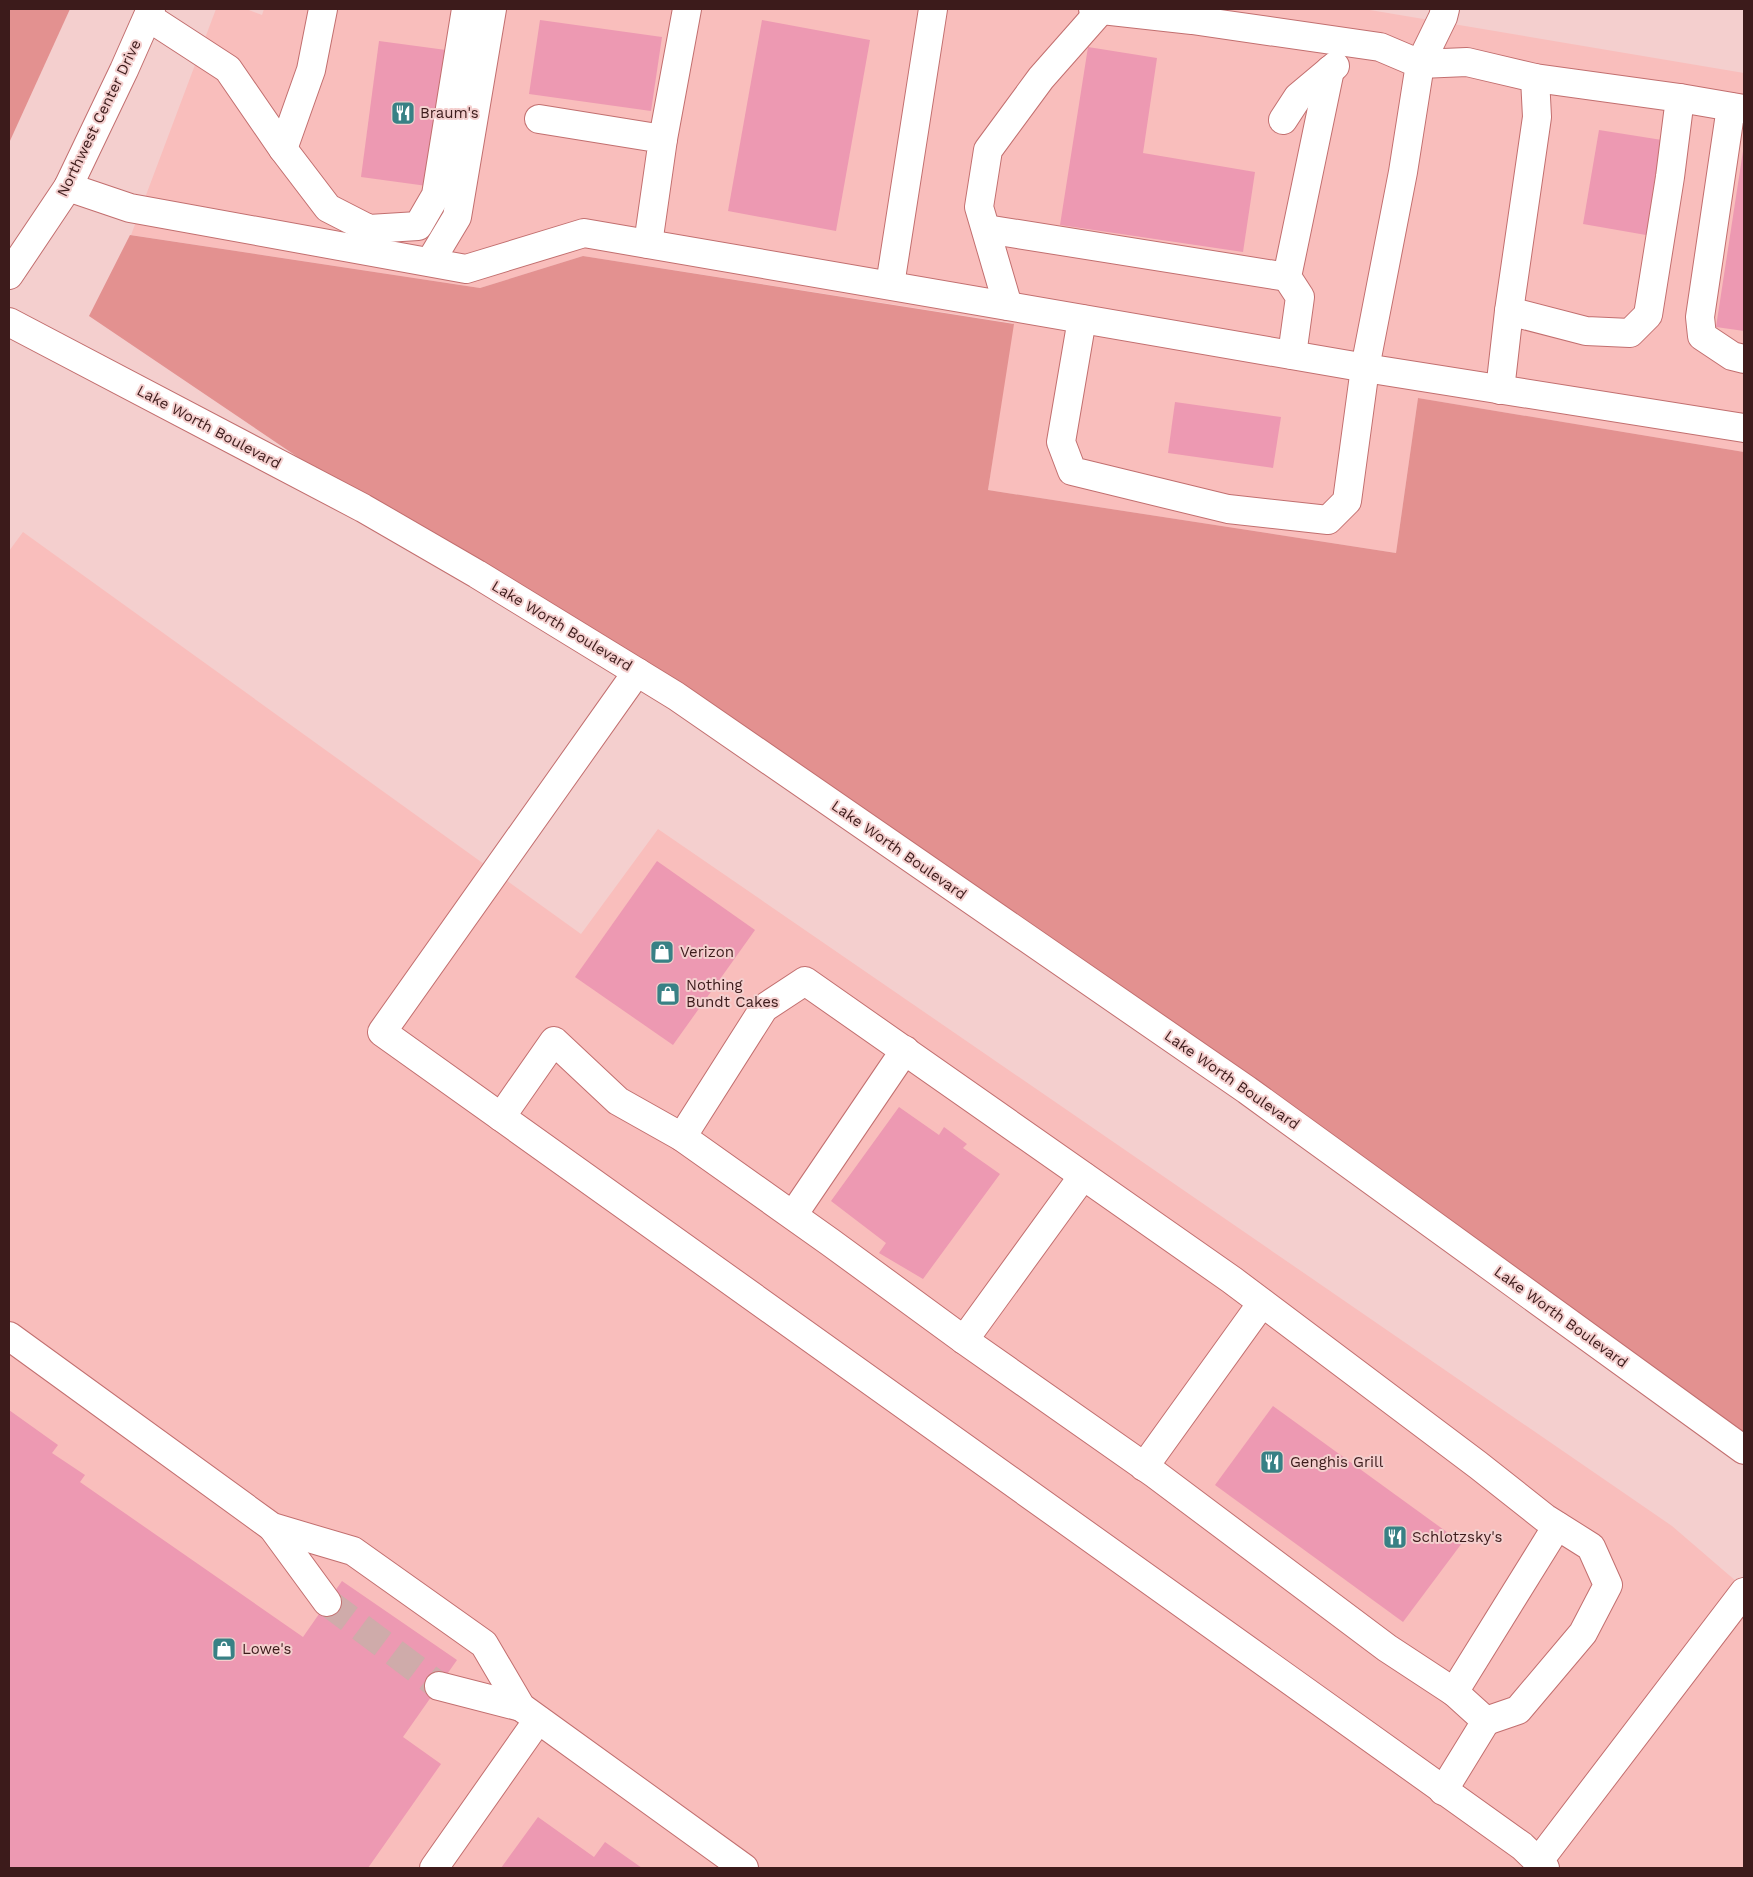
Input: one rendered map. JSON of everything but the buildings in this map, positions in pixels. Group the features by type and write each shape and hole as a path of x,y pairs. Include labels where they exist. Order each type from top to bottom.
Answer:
{"main road":[{"path":"283,149 311,70 323,9"},
{"path":"149,13 228,69 283,149 328,208 369,229 418,226 436,194 466,9"},
{"path":"430,262 457,217 492,9"},
{"path":"648,244 663,139 687,9"},
{"path":"890,285 933,9"},
{"path":"1008,306 979,206 988,150 1041,78 1097,9 1361,44 1380,48 1420,64 1467,62 1535,78 1738,108 1700,317 1702,336 1732,356 1744,359"},
{"path":"1082,319 1061,442 1072,471 1228,509 1328,520 1347,501 1365,368 1404,172 1420,64 1443,18 1445,9"},
{"name":"Northwest Center Drive","path":"9,275 68,187 149,13"},
{"path":"1283,120 1298,97 1361,44"},
{"path":"1292,355 1300,297 1287,277 1330,70"},
{"path":"1500,390 1509,311 1537,117 1535,78"},
{"path":"1509,311 1586,331 1630,332 1648,315 1670,177 1680,98"},
{"path":"539,119 663,139"},
{"path":"68,187 130,208 466,269 584,233 1365,368 1744,428"},
{"path":"986,229 1287,277"},
{"name":"Lake Worth Boulevard","path":"9,322 363,508 477,574 676,696 1247,1090 1744,1450"},
{"path":"637,672 382,1032 1522,1846 1542,1865 1744,1592"},
{"path":"682,1137 764,1008 805,981 1232,1280 1478,1465 1545,1518 1591,1547 1608,1586 1583,1633 1518,1710 1486,1721 1444,1791"},
{"path":"501,1117 554,1041 618,1101 682,1137 793,1215 964,1340 1144,1467 1387,1648 1454,1692 1486,1721"},
{"path":"793,1215 905,1050"},
{"path":"964,1340 1083,1176"},
{"path":"1144,1467 1262,1303"},
{"path":"9,1336 272,1527 327,1602"},
{"path":"1454,1692 1558,1526"},
{"path":"272,1527 354,1551 484,1644 530,1713"},
{"path":"439,1686 530,1713 744,1868"},
{"path":"434,1868 530,1713"}],"shaded area":[{"path":"9,9 70,9 9,143"},
{"path":"216,9 246,9 262,15 264,9 1364,9 1744,73 1744,452 1418,398 1396,553 988,490 1013,323 583,256 480,288 131,235"},
{"path":"130,235 480,288 583,256 1014,324 988,490 1396,553 1418,398 1744,452 1744,1434 89,316"},
{"path":"23,532 581,934 658,829 1672,1526 1744,1588 1744,1868 9,1868 9,551"}],"tunnel":[{"path":"327,1602 439,1686"}],"place":[{"name":"Braum's","path":"403,113"},
{"name":"Verizon","path":"662,952"},
{"name":"Nothing Bundt Cakes","path":"668,994"},
{"name":"Genghis Grill","path":"1272,1462"},
{"name":"Schlotzsky's","path":"1395,1537"},
{"name":"Lowe's","path":"224,1649"}]}
